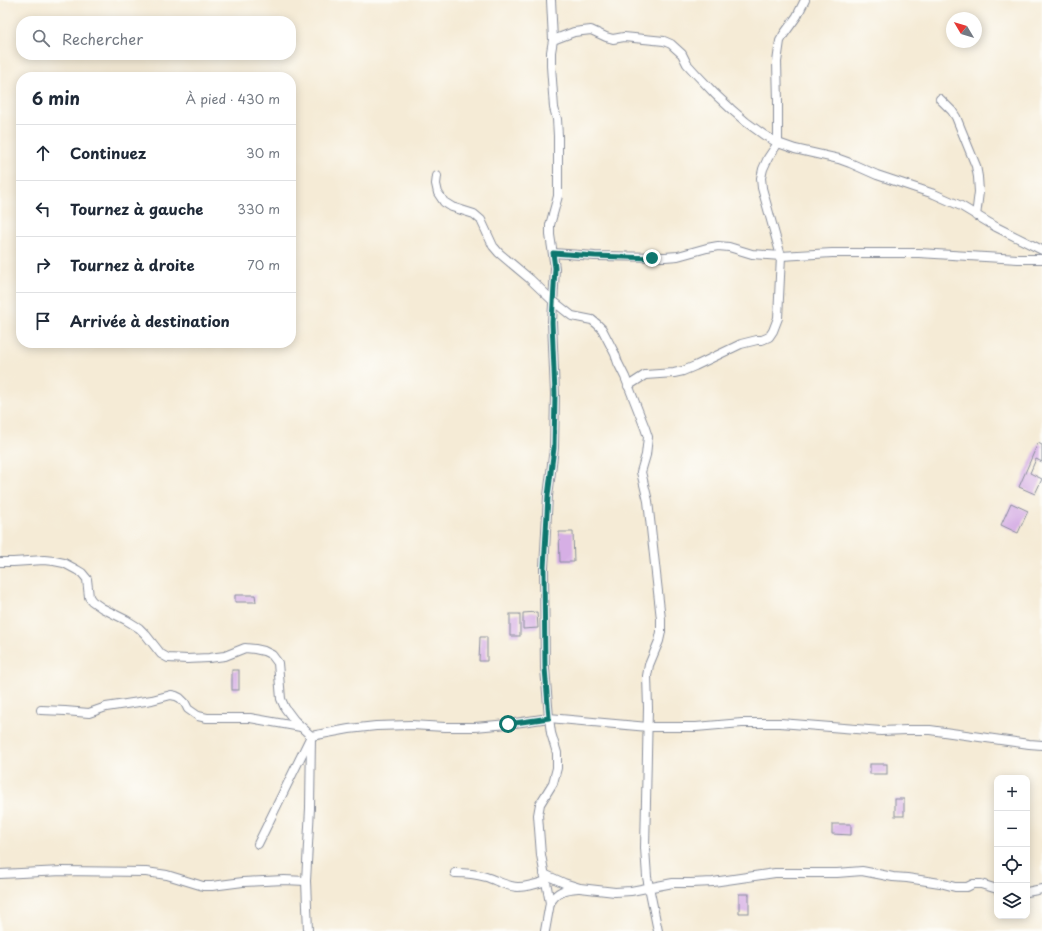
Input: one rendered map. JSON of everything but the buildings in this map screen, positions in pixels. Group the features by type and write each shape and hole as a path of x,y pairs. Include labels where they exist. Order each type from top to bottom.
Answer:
{"street":[{"path":"545,931 550,903 541,855 538,815 540,804 553,783 557,768 557,753 551,733 549,718 545,668 544,568 548,496 554,448 555,394 552,322 555,268 550,225 558,196 558,136 551,66 553,40 551,0"},
{"path":"628,386 645,375 684,371 741,344 762,340 769,337 776,325 778,318 782,256 762,188 761,178 768,158 778,143 778,49 780,41 797,16 805,0"},
{"path":"553,40 574,32 591,30 613,39 624,37 664,41 671,44 682,54 697,76 715,94 746,122 778,143 795,149 839,159 877,175 934,194 961,206 1007,233 1042,250"},
{"path":"940,99 956,116 976,166 979,192 976,216"},
{"path":"437,176 436,184 438,193 444,202 452,208 474,214 481,220 493,246 572,316 592,320 598,324 616,354 648,437 646,455 641,472 648,501 661,619 661,632 649,665 647,676 648,727 645,848 647,877 658,931"},
{"path":"553,253 665,258 718,246 729,247 752,254 782,256 832,253 919,254 1042,259"},
{"path":"0,562 54,560 64,563 77,570 87,579 89,596 92,601 139,628 161,654 168,658 187,659 225,656 245,648 259,650 272,655 278,663 281,699 285,708 294,720 311,736 310,808 306,881 308,931"},
{"path":"41,710 89,713 106,707 152,700 171,695 180,698 188,709 198,716 207,718 250,718 301,727"},
{"path":"311,736 376,726 411,725 475,727 549,718 648,727 696,727 742,723 780,722 881,731 930,730 1042,745"},
{"path":"258,844 311,736"},
{"path":"0,874 62,871 146,872 203,886 284,880 306,881"},
{"path":"455,873 487,877 510,886 518,887 528,886 545,878 580,888 615,892 631,892 674,883 691,884 713,882 775,873 837,873 862,871 893,877 940,883 955,887 967,887 973,884 981,884 994,888"},
{"path":"550,903 558,892 580,888"},
{"path":"1030,891 1042,889"}],"route":[{"path":"508,724 549,718 545,668 544,568 548,496 554,448 555,394 552,322 555,268 553,253 652,258"}]}
